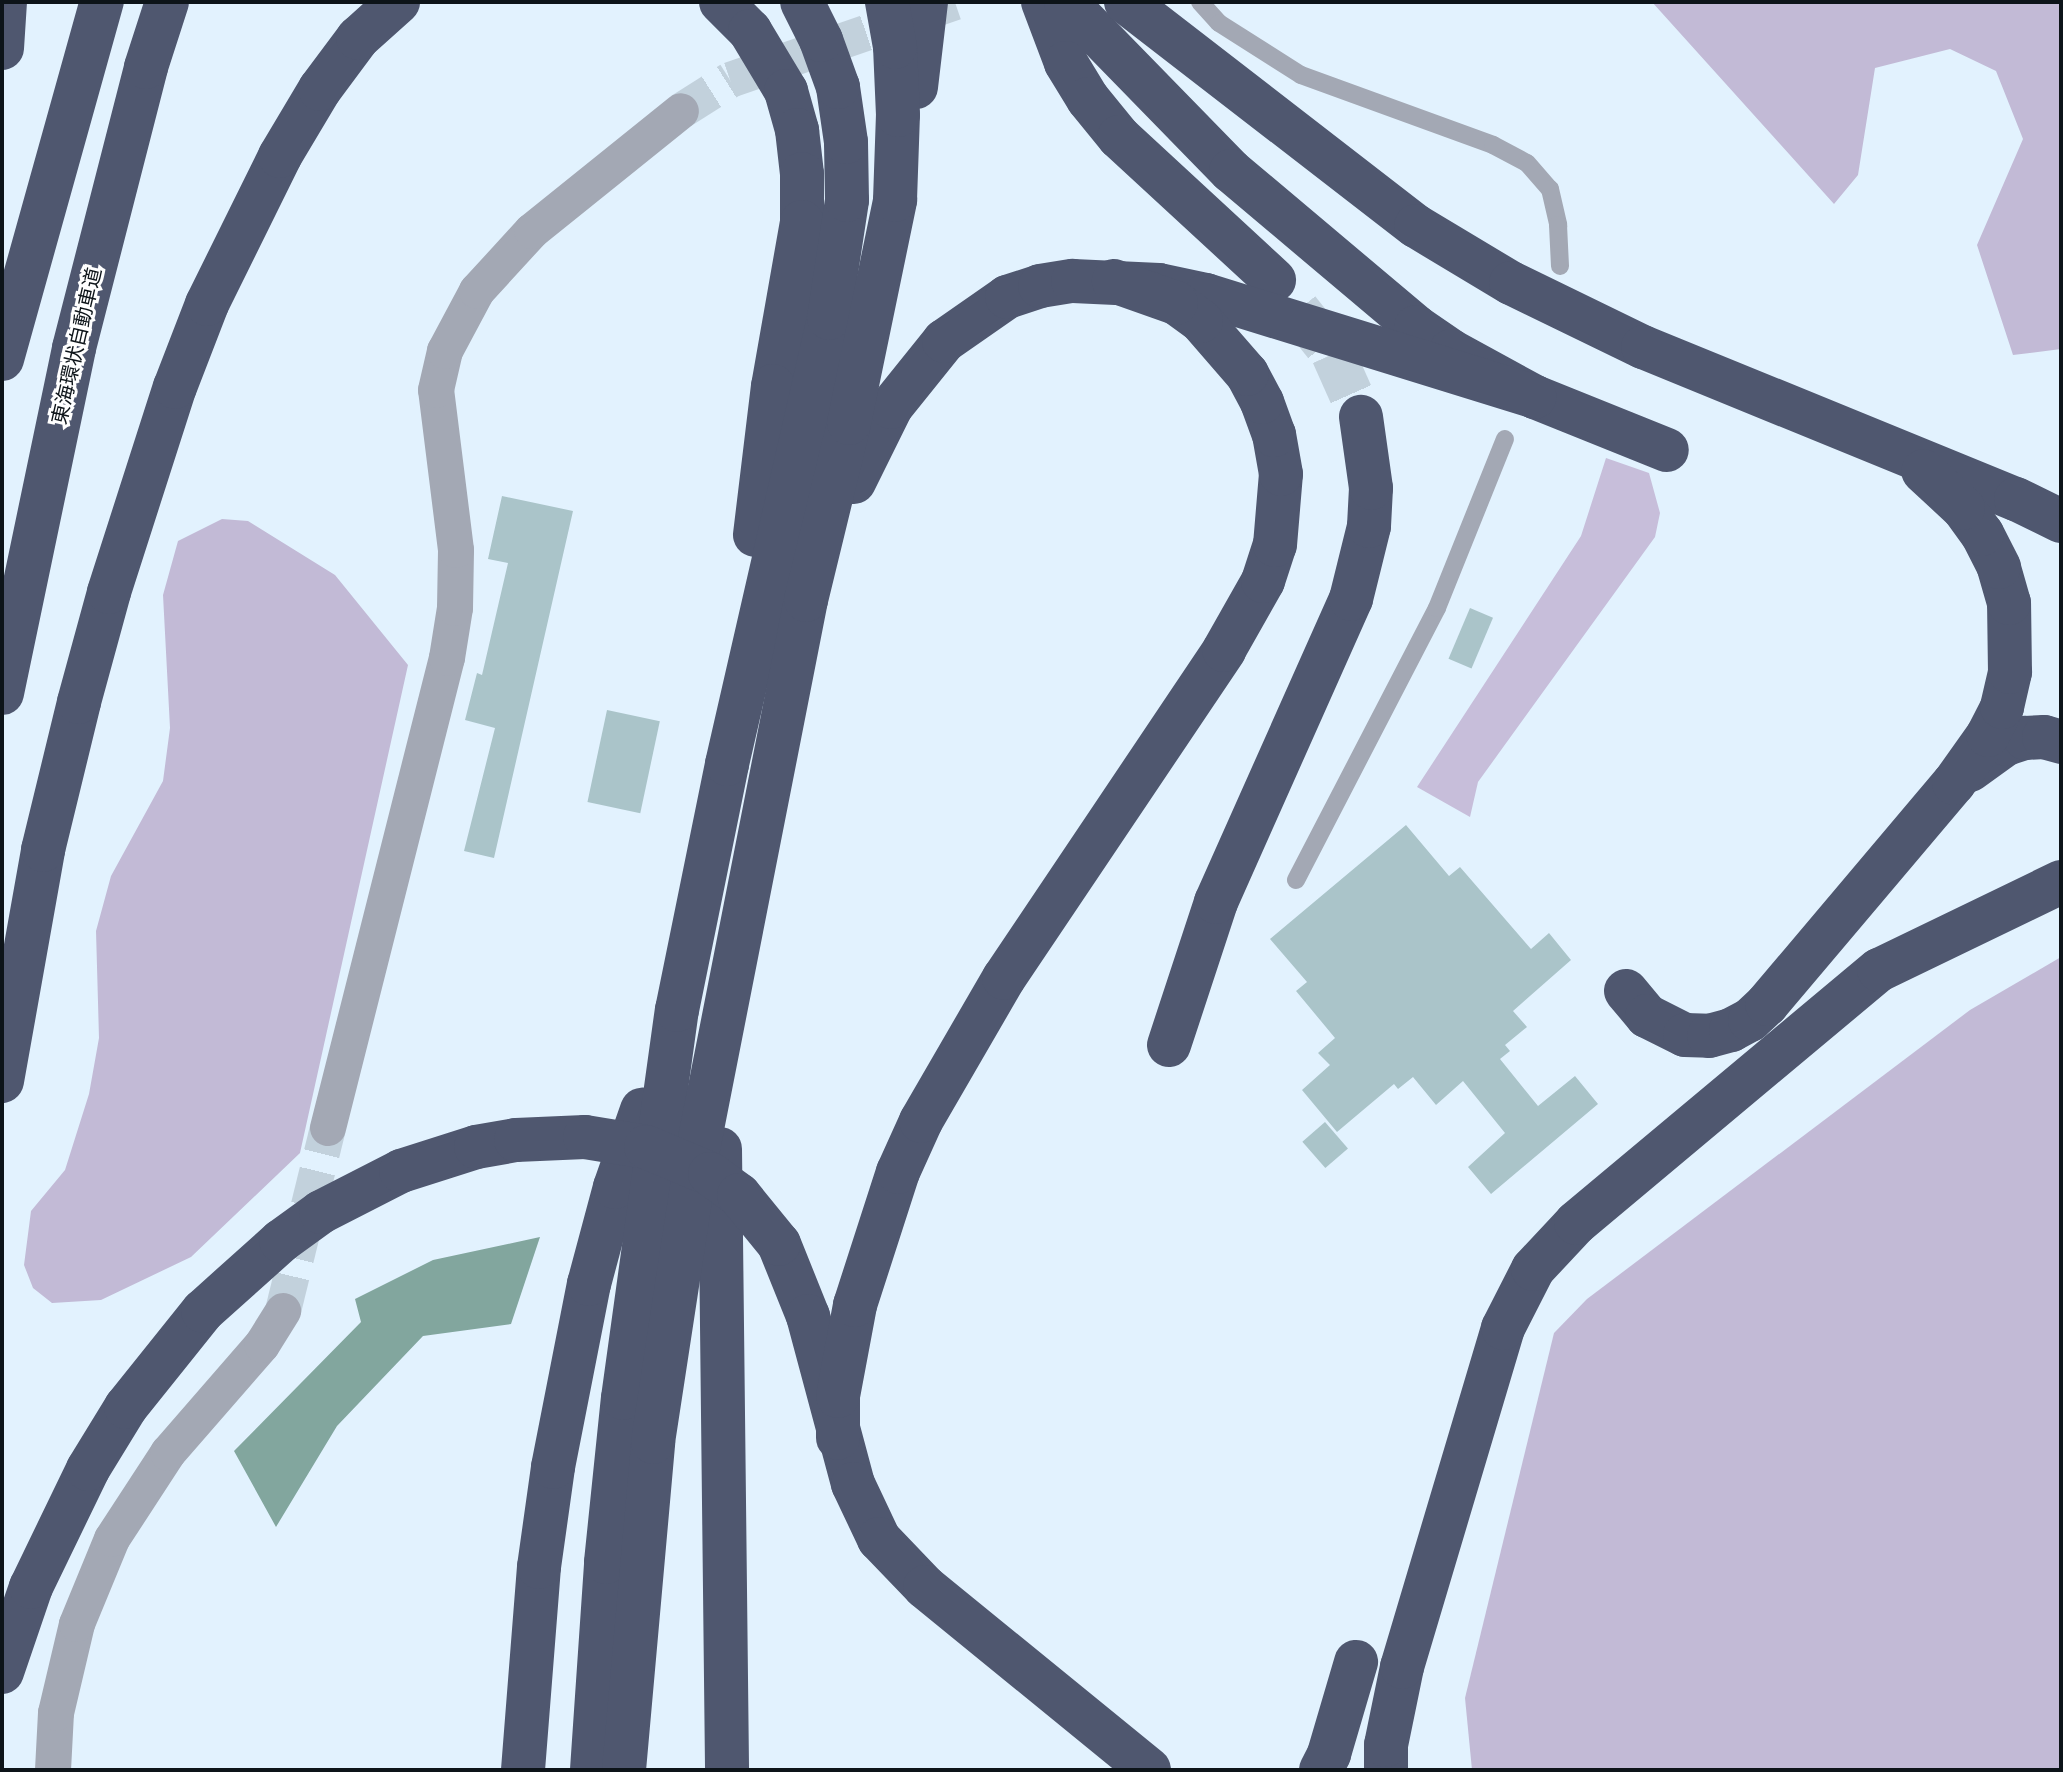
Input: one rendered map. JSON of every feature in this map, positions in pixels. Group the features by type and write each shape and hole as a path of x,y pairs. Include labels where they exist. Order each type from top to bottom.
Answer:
{"highway":[{"path":"2,48 5,2"},
{"path":"2,359 102,2"},
{"name":"東海環状自動車道","path":"2,693 74,348 146,67 167,2"},
{"path":"2,1081 43,850 79,702 109,592 175,387 207,304 280,156 320,89 358,38 398,2"},
{"path":"721,2 750,31 786,91 797,130 802,174 802,222 773,386 727,764"},
{"path":"592,1770 606,1562 623,1398 677,1010 727,764 829,318 847,200 846,142 838,87 821,40 802,2"},
{"path":"887,2 895,47 898,115 895,200"},
{"path":"624,1770 653,1442 673,1297 722,1018 806,600 849,423 895,200 915,93 926,2"},
{"path":"1043,2 1066,63 1088,99 1119,137 1274,280"},
{"path":"1066,2 1242,180 1416,327 1451,351 1535,397"},
{"path":"1126,2 1416,226 1487,269 1619,337 2061,521"},
{"path":"806,600 870,446 891,407 944,341 1007,297 1062,283 1114,281 1206,295 1535,397 1667,450"},
{"path":"838,1438 838,1396 855,1305 898,1172 921,1121 1004,978 1224,650 1263,581 1275,545 1281,474 1262,402 1247,374 1201,321 1176,303 1114,281"},
{"path":"1169,1045 1216,902 1351,599 1369,526 1371,488 1361,417"},
{"path":"1626,991 1647,1016 1685,1035 1709,1036 1750,1020 1767,1004 1954,783 1988,735 2002,707 2012,639 2009,603 1999,567 1982,534 1963,508 1903,455"},
{"path":"1954,783 2006,744 2044,737 2061,742"},
{"path":"1386,1770 1386,1745 1402,1667 1503,1328 1533,1269 1576,1223 1847,993 1879,970 2056,883"},
{"path":"523,1770 539,1567 570,1377 589,1284 615,1187 677,1010"},
{"path":"722,1018 727,1770"},
{"path":"2,1672 31,1587 88,1469 126,1407 203,1311 281,1241 321,1212 401,1171 476,1147 516,1140 585,1137 646,1147 710,1174 739,1195 779,1244 808,1316 838,1438 866,1515 898,1563 1149,1770"},
{"path":"1325,1765 1356,1662"}],"street":[{"path":"328,1128 447,658 455,608 456,550 436,390 445,351 477,291 532,231 681,111"},
{"path":"53,1770 56,1713 77,1624 112,1539 168,1453 262,1345 283,1311"}],"lane":[{"path":"1200,2 1219,23 1301,75 1493,145 1527,163 1550,189 1558,225 1560,266"},
{"path":"1296,880 1437,608 1505,439"}],"shaded area":[{"path":"1652,2 2061,2 2061,349 2013,355 1977,245 2023,139 1996,71 1950,49 1875,68 1858,175 1834,204"},
{"path":"1606,458 1649,473 1660,513 1655,537 1478,782 1470,817 1417,787 1581,536"},
{"path":"222,519 248,521 335,575 408,665 300,1153 191,1257 101,1300 52,1303 33,1288 24,1265 31,1211 65,1170 89,1094 99,1038 96,931 111,876 163,781 170,728 163,595 178,541"},
{"path":"2061,957 2061,1770 1472,1770 1465,1698 1554,1333 1587,1299 1970,1010"},
{"path":"540,1237 511,1324 423,1336 337,1426 276,1527 234,1451 361,1322 355,1299 433,1260"}],"building":[{"path":"502,496 573,511 494,858 464,851 495,728 465,720 477,673 482,675 508,563 488,559"},
{"path":"1470,608 1493,618 1472,668 1449,659"},
{"path":"607,710 660,721 640,813 587,802"},
{"path":"1406,825 1449,876 1460,867 1531,949 1549,933 1571,960 1513,1011 1527,1027 1505,1045 1510,1051 1500,1059 1538,1106 1575,1076 1598,1104 1491,1194 1468,1167 1505,1133 1463,1081 1436,1105 1413,1077 1398,1089 1394,1084 1337,1132 1302,1090 1330,1065 1318,1053 1335,1038 1296,991 1307,982 1270,939"},
{"path":"1325,1122 1348,1148 1325,1168 1302,1142"}],"tunnel":[{"path":"681,111 730,80 955,2"},
{"path":"1298,310 1333,354 1361,417"},
{"path":"283,1311 328,1128"}]}
